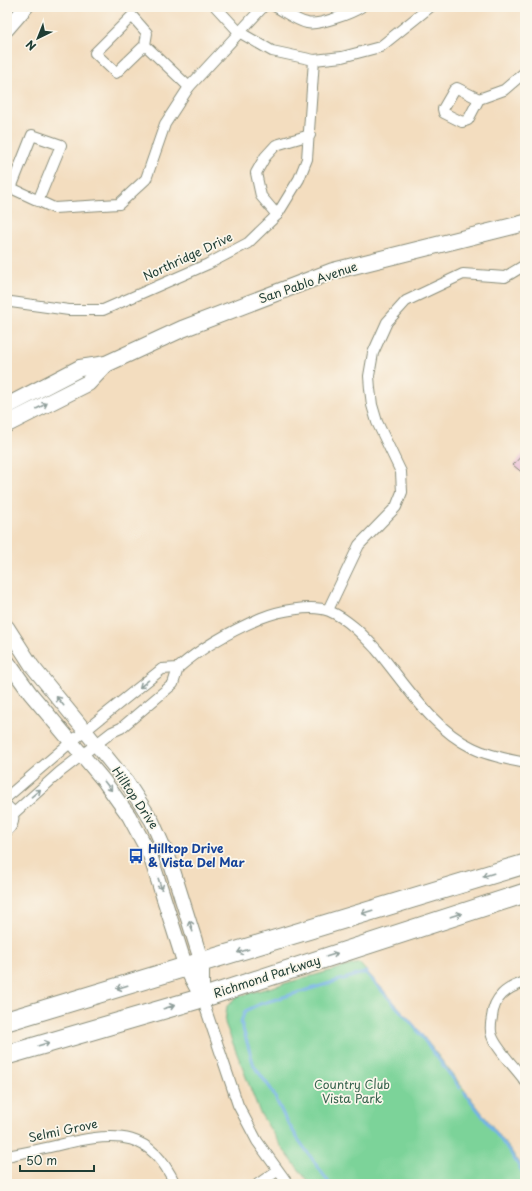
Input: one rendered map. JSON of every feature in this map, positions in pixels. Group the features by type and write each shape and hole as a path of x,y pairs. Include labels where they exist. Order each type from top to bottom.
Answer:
{"highway":[{"path":"7,1021 525,864"},
{"name":"Richmond Parkway","path":"7,1055 202,998 525,893"}],"main road":[{"path":"7,28 26,7"},
{"name":"San Pablo Avenue","path":"7,406 80,368 106,364 182,329 333,271 522,224"},
{"name":"San Pablo Avenue","path":"7,424 88,383 106,364"},
{"name":"Hilltop Drive","path":"7,627 32,666 97,745 140,802 162,842 202,998"},
{"name":"Hilltop Drive","path":"7,661 71,742 118,798 142,840 194,965"}],"street":[{"path":"216,7 239,32 272,51 314,60 342,57 380,46 430,7"},
{"path":"38,201 61,145 32,135 11,188 38,201 54,208 119,204 146,179 166,124 189,87 263,7"},
{"path":"276,7 308,24 355,12 361,7"},
{"path":"132,16 147,33 145,46 116,73 95,53 132,16"},
{"path":"145,46 189,87"},
{"name":"Northridge Drive","path":"10,302 69,310 103,310 208,264 248,243 277,215 299,179 307,159 310,135 314,60"},
{"path":"479,99 504,90 525,72"},
{"path":"277,215 261,196 256,173 265,157 276,145 310,135"},
{"path":"328,610 359,545 396,507 402,492 401,472 377,422 372,405 370,389 369,376 373,353 387,322 406,301 463,274 505,277 525,265"},
{"path":"7,831 12,825 10,810 83,756 112,732 121,728 173,684 178,668 189,659 223,636 276,612 297,609 328,610 346,620 363,635 422,706 444,728 472,748 494,756 525,763"},
{"path":"7,797 71,742 162,669 178,668"},
{"path":"525,982 507,990 498,997 493,1008 491,1021 492,1035 525,1081"},
{"name":"Hilltop Drive","path":"202,998 238,1106 257,1141 288,1184"},
{"name":"Selmi Grove","path":"7,1156 93,1137 119,1136 142,1145 160,1158 175,1184"},
{"path":"258,1184 277,1170"}],"green space":[{"name":"Country Club Vista Park","path":"359,963 413,1023 512,1152 525,1173 525,1184 310,1184 282,1148 260,1113 225,1023 227,1006 236,997"}],"building":[{"path":"525,452 525,475 513,465"}],"waterway":[{"path":"365,972 413,1025 460,1088"},
{"path":"330,1184 298,1139 284,1116 271,1089 254,1066 241,1022 245,1011 260,1004 367,972"},
{"path":"464,1092 510,1152 525,1176"}],"place":[{"name":"Hilltop Drive & Vista Del Mar","path":"136,856"}]}
